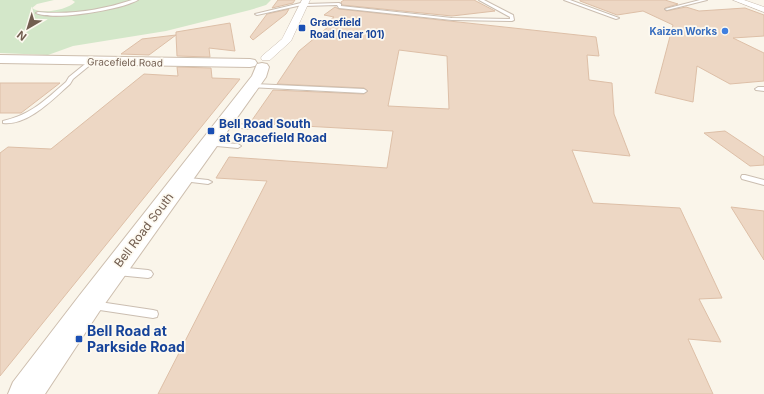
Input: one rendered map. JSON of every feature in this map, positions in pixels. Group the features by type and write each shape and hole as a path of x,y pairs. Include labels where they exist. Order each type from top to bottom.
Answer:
{"main road":[{"name":"Gracefield Road","path":"0,59 92,61 257,69"},
{"name":"Bell Road South","path":"26,394 89,304 223,125 257,69"}],"street":[{"path":"737,0 764,10"},
{"path":"257,69 286,41 305,3"}],"lane":[{"path":"38,12 56,15 122,5 136,0"},
{"path":"257,14 305,3 338,2 339,7 452,19 512,20 512,16 481,0"},
{"path":"566,0 617,18"},
{"path":"668,9 704,0"},
{"path":"5,122 16,120 30,114 92,61"},
{"path":"257,69 364,91"},
{"path":"223,125 251,127"},
{"path":"208,144 238,146"},
{"path":"745,177 764,183"},
{"path":"182,179 208,182"},
{"path":"114,271 148,274"},
{"path":"89,304 153,314"}],"green space":[{"path":"0,0 54,0 37,4 32,8 41,11 54,11 71,5 75,2 72,0 271,0 266,5 250,10 166,31 73,46 48,55 0,53"}],"building":[{"path":"278,0 295,0 293,3 272,8"},
{"path":"344,0 474,0 495,11 452,16 342,5 341,2"},
{"path":"580,0 665,0 678,4 665,8 664,9 666,11 686,7 699,11 745,8 764,15 764,36 733,38 764,53 764,81 730,84 697,66 693,102 655,93 673,25 643,11 617,15"},
{"path":"335,7 339,9 596,37 599,56 587,55 589,80 612,83 614,114 630,156 572,150 593,203 680,208 722,298 699,299 721,342 688,339 713,394 158,394 267,181 216,178 229,157 387,168 393,131 250,123 273,90 364,94 368,91 364,88 277,84 299,51 328,27 321,26 334,17 324,15","holes":["399,50 447,56 449,109 388,106"]},
{"path":"289,9 286,14 253,40 250,37 267,14"},
{"path":"230,23 235,51 209,48 210,57 177,56 176,32"},
{"path":"176,35 149,55 121,54 142,39"},
{"path":"177,67 211,68 212,78 240,79 0,376 0,153 8,147 51,149 144,74 178,76"},
{"path":"0,83 60,83 21,113 0,113"},
{"path":"725,131 764,157 764,165 750,166 704,133"},
{"path":"731,207 764,211 764,260"}],"place":[{"name":"Gracefield Road (near 101)","path":"302,28"},
{"name":"Kaizen Works","path":"725,31"},
{"name":"Bell Road South at Gracefield Road","path":"211,131"},
{"name":"Bell Road at Parkside Road","path":"79,339"}]}
